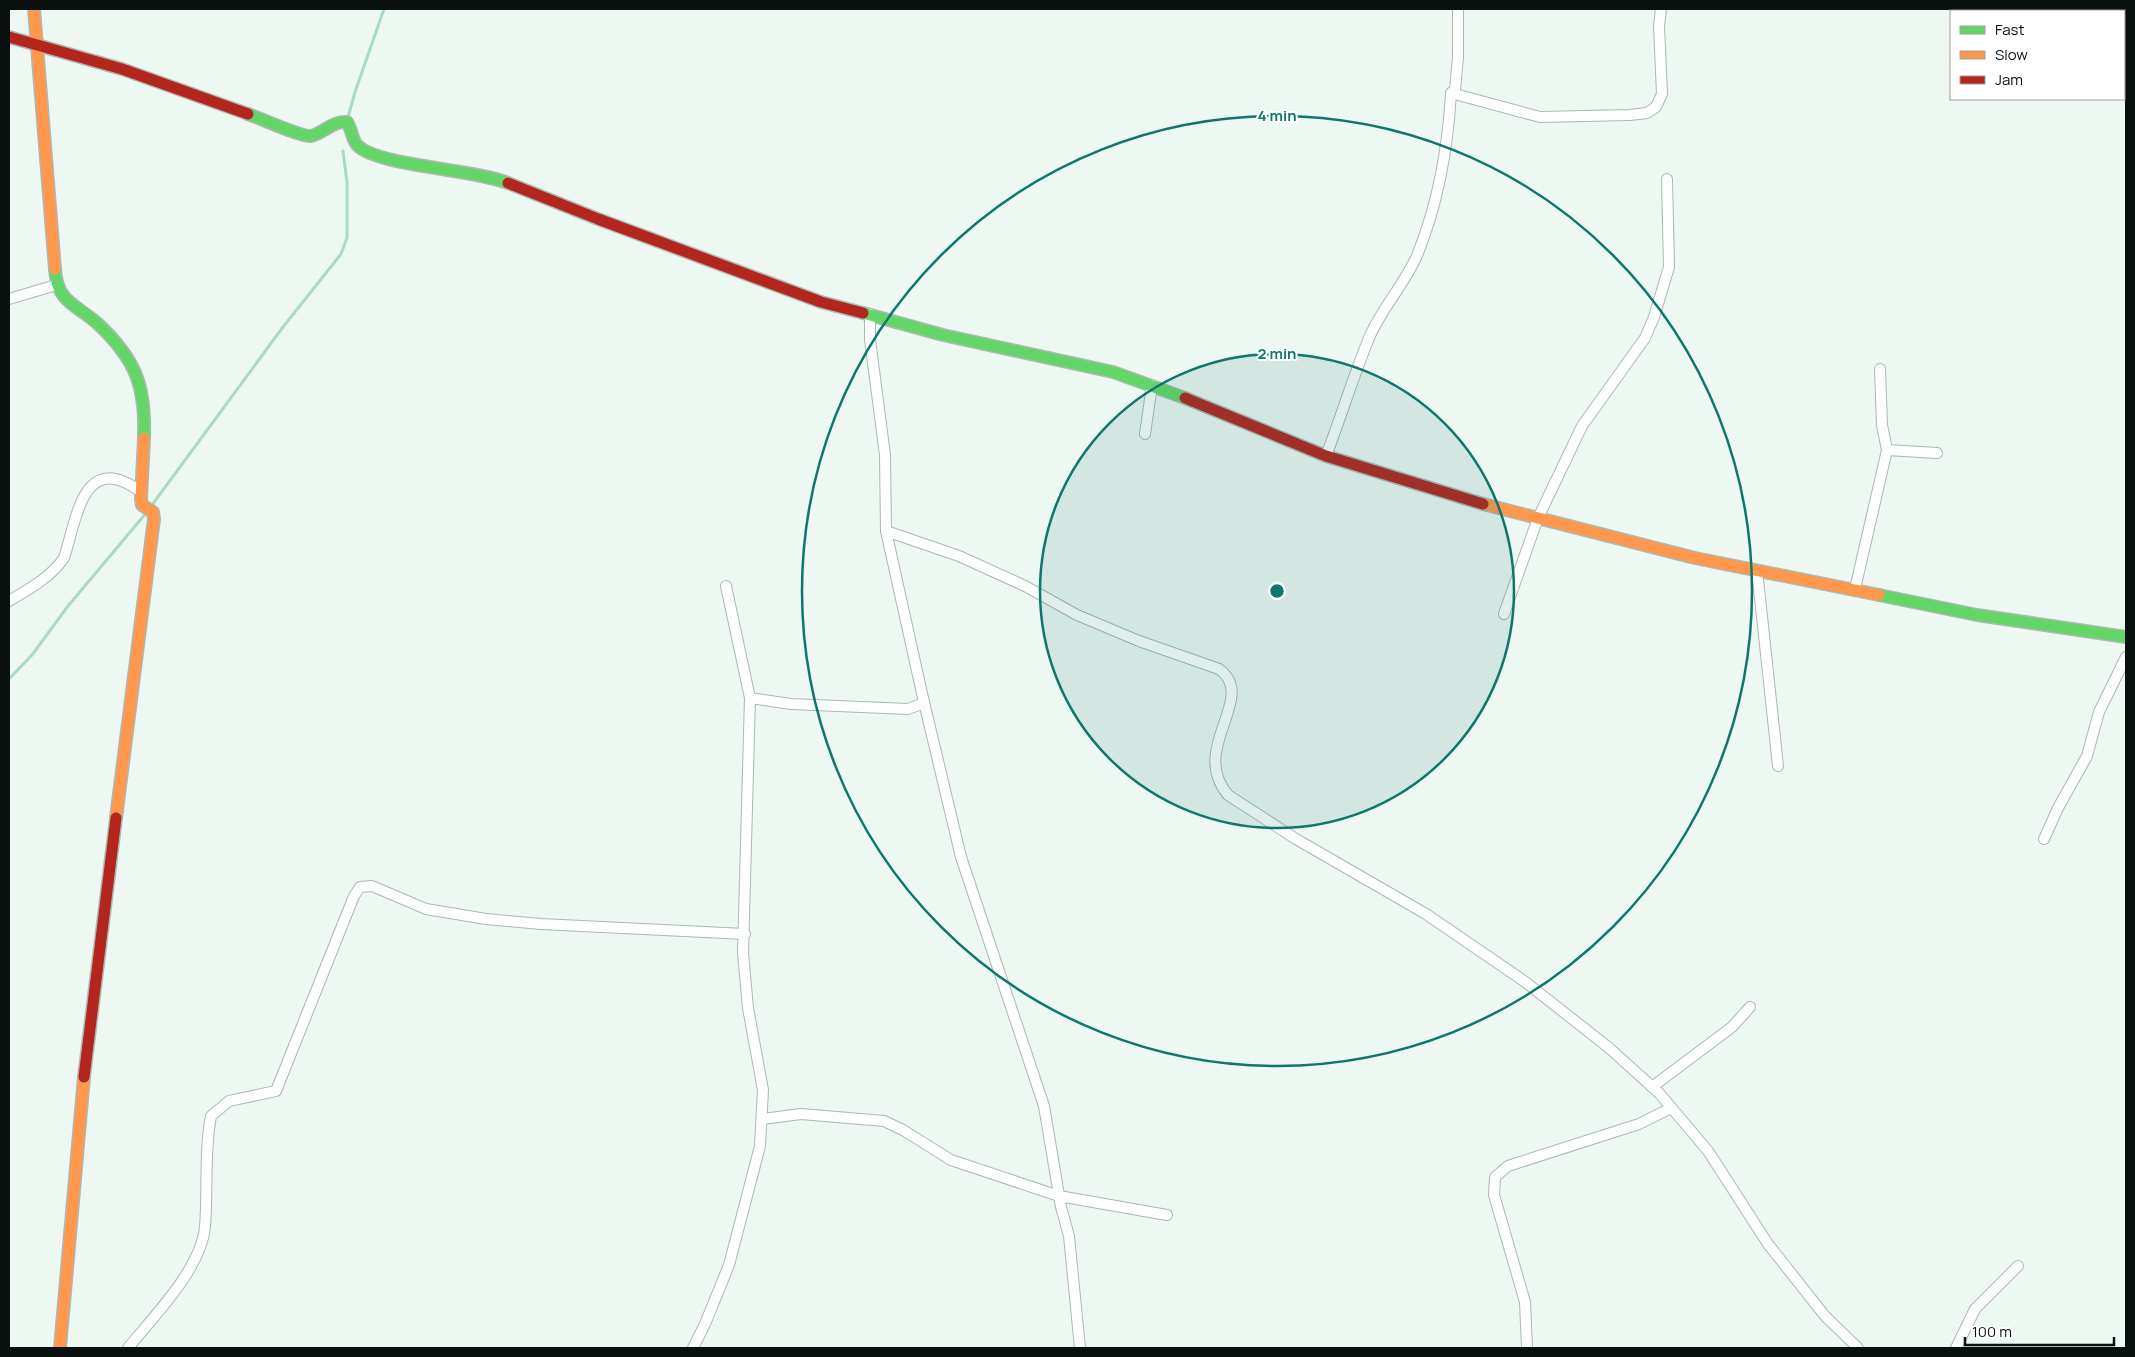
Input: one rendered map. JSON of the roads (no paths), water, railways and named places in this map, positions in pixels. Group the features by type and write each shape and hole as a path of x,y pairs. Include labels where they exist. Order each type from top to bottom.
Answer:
{"street":[{"path":"34,9 35,43 56,285 69,301 115,341 139,381 145,399 142,505 153,512 152,551 88,1042 75,1162 60,1348"},
{"path":"1326,456 1369,338 1380,314 1418,254 1438,187 1450,125 1451,93 1455,90 1458,57 1458,9"},
{"path":"1451,93 1540,117 1647,113 1656,107 1662,94 1659,26 1662,9"},
{"path":"9,37 137,74 255,115 306,136 313,136 340,121 347,122 352,129 355,144 368,153 401,161 492,176 598,219 821,302 943,335 1113,372 1152,385 1326,456 1420,486 1658,550 1976,615 2126,637"},
{"path":"1504,614 1538,518 1582,426 1645,338 1654,317 1669,267 1667,179"},
{"path":"9,299 56,285"},
{"path":"870,314 870,340 885,455 886,531 961,857 1044,1106 1059,1196 1069,1236 1080,1348"},
{"path":"1855,589 1887,450 1882,425 1880,369"},
{"path":"1145,434 1152,385"},
{"path":"1887,450 1937,453"},
{"path":"9,601 44,579 59,566 64,558 88,488 97,480 108,478 122,481 141,492"},
{"path":"886,531 959,556 1025,586 1077,615 1139,642 1219,669 1226,674 1230,680 1233,693 1214,764 1219,785 1228,795 1296,839 1426,914 1524,981 1608,1047 1652,1087 1671,1108 1724,1173 1768,1244 1825,1316 1858,1348"},
{"path":"1757,570 1778,766"},
{"path":"692,1348 705,1324 729,1265 760,1146 762,1119 763,1090 748,1008 744,971 750,698 726,586"},
{"path":"2044,839 2058,808 2087,756 2102,705 2126,657"},
{"path":"750,698 791,704 908,709 924,703 923,698"},
{"path":"128,1348 183,1278 199,1248 205,1227 207,1147 211,1116 230,1101 276,1092 354,896 360,887 372,886 426,909 486,919 541,924 745,934"},
{"path":"1652,1087 1732,1027 1750,1006"},
{"path":"1527,1348 1525,1302 1494,1195 1496,1177 1508,1166 1640,1124 1671,1108"},
{"path":"762,1119 801,1114 884,1121 903,1130 951,1160 1059,1196 1167,1215"},
{"path":"1956,1348 1975,1309 2018,1266"}],"waterway":[{"path":"348,117 384,9"},
{"path":"152,505 283,327 341,254 347,238 347,182 343,151"},
{"path":"9,679 32,655 68,606 147,512"}]}
